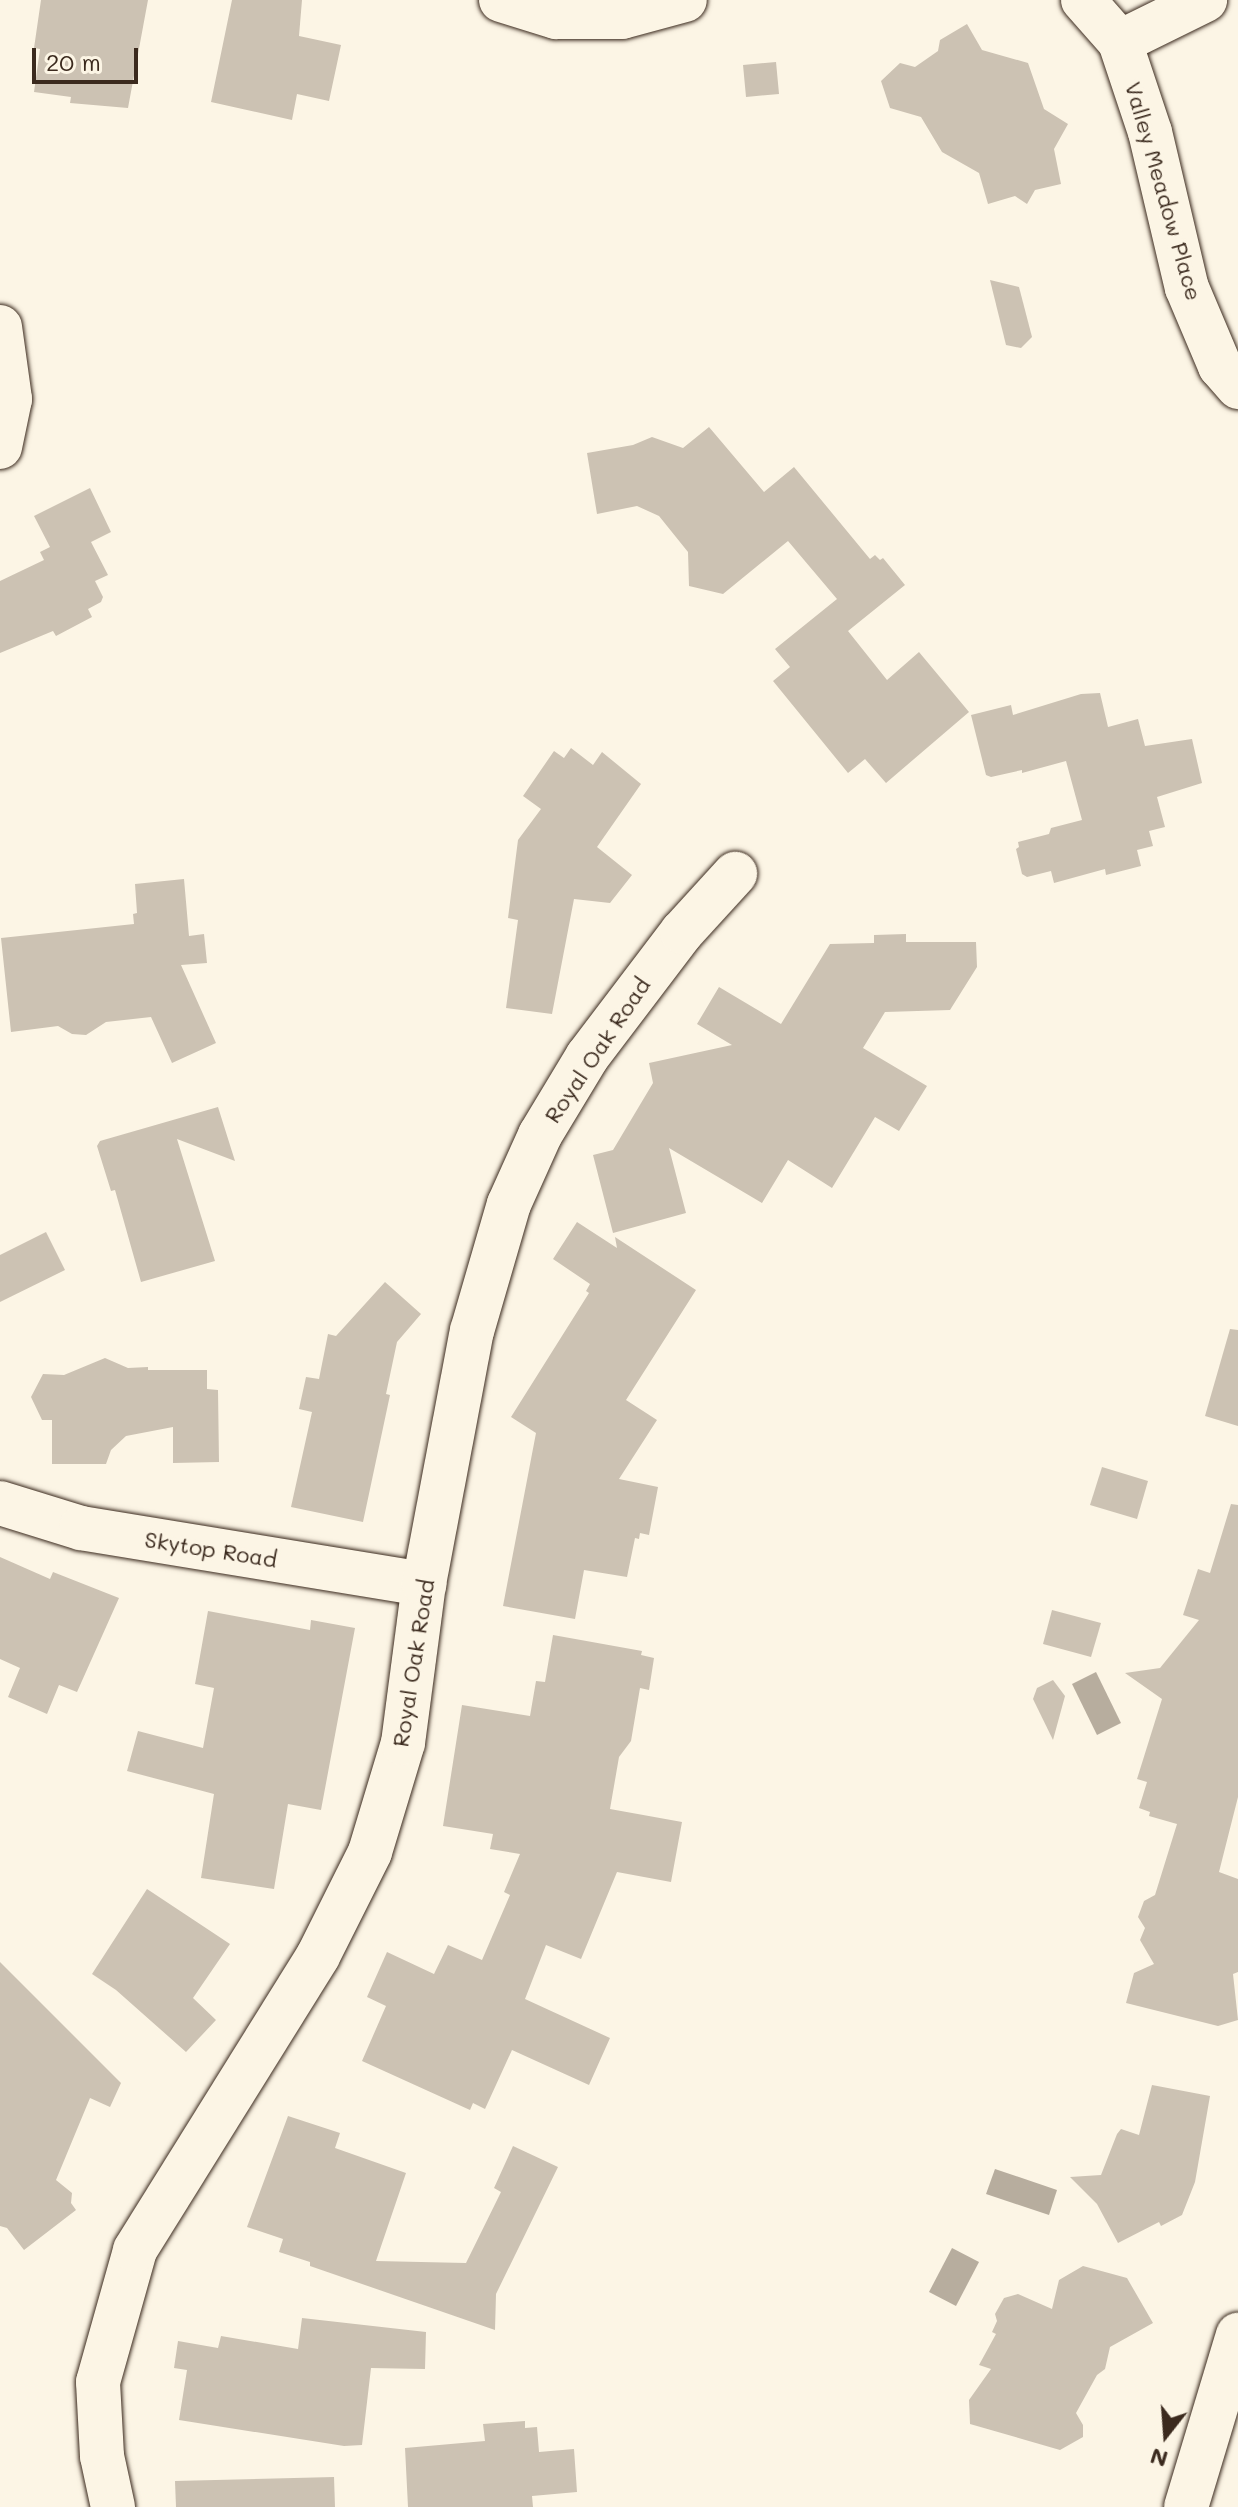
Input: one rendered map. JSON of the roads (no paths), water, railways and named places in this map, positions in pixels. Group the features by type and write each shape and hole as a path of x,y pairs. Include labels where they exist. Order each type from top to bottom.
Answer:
{"street":[{"path":"501,0 556,17 622,17 685,0"},
{"name":"Valley Meadow Place","path":"1083,0 1120,42 1150,132 1187,288 1220,366 1238,387"},
{"path":"1120,42 1205,0"},
{"path":"0,327 10,399 0,447"},
{"name":"Royal Oak Road","path":"113,2507 102,2456 98,2382 135,2250 318,1956 370,1852 403,1743 424,1584 472,1331 509,1204 540,1135 587,1057 672,945 735,874"},
{"name":"Skytop Road","path":"0,1503 81,1528 424,1584"},
{"path":"1186,2507 1238,2335"}]}
